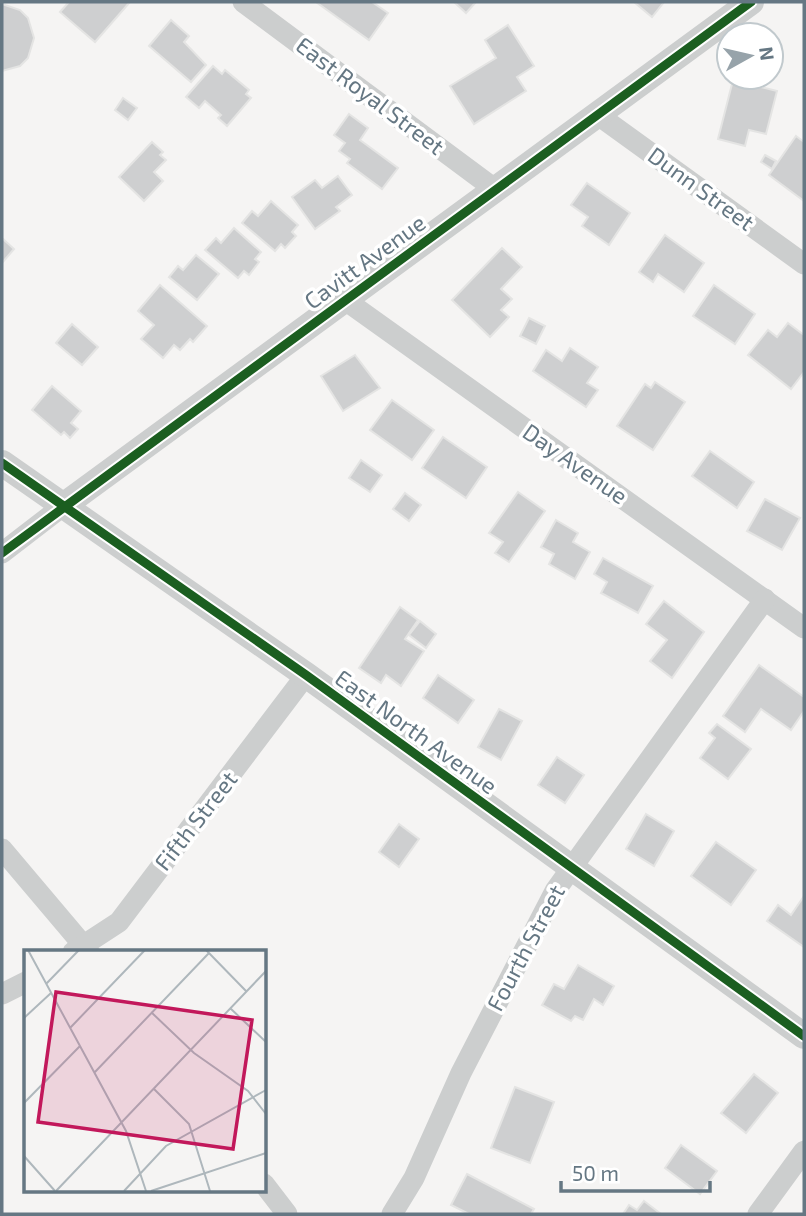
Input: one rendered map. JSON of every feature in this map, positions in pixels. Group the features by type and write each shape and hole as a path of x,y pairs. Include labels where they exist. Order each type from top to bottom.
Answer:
{"street":[{"name":"East Royal Street","path":"243,2 496,190"},
{"name":"Cavitt Avenue","path":"2,553 751,2"},
{"name":"Dunn Street","path":"598,115 804,264"},
{"name":"Day Avenue","path":"345,300 804,628"},
{"name":"East North Avenue","path":"2,463 306,675 569,869 804,1036"},
{"name":"Fourth Street","path":"392,1214 414,1178 461,1073 569,869 765,599"},
{"name":"Fifth Street","path":"82,949 118,922 306,675"},
{"path":"2,849 82,949"},
{"path":"2,994 24,983"},
{"path":"758,1214 804,1151"},
{"path":"266,1187 287,1214"}],"building":[{"path":"69,2 130,2 95,42 60,12"},
{"path":"316,2 372,2 388,13 369,40"},
{"path":"454,2 476,2 466,13"},
{"path":"634,2 664,2 652,17"},
{"path":"2,4 20,10 28,18 34,38 28,58 20,66 2,71"},
{"path":"171,20 189,36 184,42 206,65 191,82 149,46"},
{"path":"508,25 534,66 517,77 526,91 474,124 450,86 496,58 485,40"},
{"path":"213,66 222,74 225,70 249,90 246,94 251,98 227,126 218,118 221,115 205,101 199,108 186,97"},
{"path":"730,91 777,91 766,134 749,130 745,146 718,139"},
{"path":"123,98 137,108 128,120 115,110"},
{"path":"349,114 368,128 360,140 398,168 382,189 347,163 350,159 339,151 345,143 334,135"},
{"path":"796,136 804,142 804,201 769,175"},
{"path":"152,142 163,152 160,155 166,160 154,172 163,181 144,201 119,177"},
{"path":"765,155 776,161 772,169 761,162"},
{"path":"338,176 352,195 336,207 340,211 315,229 292,197 315,180 322,188"},
{"path":"587,183 630,213 609,245 582,226 588,217 571,205"},
{"path":"271,201 298,225 292,232 296,236 285,248 281,244 275,251 242,223 252,211 258,216"},
{"path":"234,228 261,252 255,259 259,262 249,275 244,271 238,278 205,250 216,238 221,243"},
{"path":"665,235 704,263 684,292 658,274 653,282 639,272"},
{"path":"2,238 14,249 2,263"},
{"path":"502,248 522,267 501,289 512,299 501,310 509,317 490,337 452,300"},
{"path":"196,255 219,274 197,300 169,277 178,266 183,270"},
{"path":"160,285 207,326 193,342 190,339 180,350 174,345 163,358 141,339 154,325 138,311"},
{"path":"714,285 755,314 735,344 693,316"},
{"path":"529,318 545,326 536,344 520,336"},
{"path":"788,323 804,335 804,372 791,389 748,355 768,330 777,337"},
{"path":"72,324 98,347 82,365 56,343"},
{"path":"570,348 598,367 587,383 598,390 586,407 533,371 546,350 562,361"},
{"path":"355,355 380,388 343,411 321,376"},
{"path":"655,382 685,402 653,450 617,426 645,384 651,388"},
{"path":"52,386 81,411 71,423 78,429 70,438 64,432 61,435 32,410"},
{"path":"392,400 434,430 412,460 370,430"},
{"path":"443,437 487,467 466,498 422,468"},
{"path":"710,451 754,482 737,508 692,476"},
{"path":"361,460 382,475 370,492 349,478"},
{"path":"518,492 545,511 509,562 495,553 503,542 489,533"},
{"path":"405,493 421,505 409,521 393,509"},
{"path":"765,499 800,518 782,550 747,531"},
{"path":"556,520 578,533 573,542 590,552 575,579 549,564 554,554 541,547"},
{"path":"603,558 653,586 638,613 601,593 607,582 594,574"},
{"path":"664,601 704,632 672,678 650,661 667,640 646,624"},
{"path":"400,607 418,620 405,639 424,651 401,686 386,675 381,683 359,668"},
{"path":"420,621 436,634 426,648 409,635"},
{"path":"759,665 804,697 804,711 791,730 761,709 745,732 723,716"},
{"path":"438,675 474,700 458,723 423,698"},
{"path":"499,709 522,721 501,760 478,747"},
{"path":"717,724 751,749 728,779 700,758 715,738 709,733"},
{"path":"557,757 584,775 565,803 538,785"},
{"path":"646,814 674,831 654,866 626,849"},
{"path":"399,824 419,839 399,867 379,852"},
{"path":"716,842 756,870 731,905 691,876"},
{"path":"804,896 804,947 767,921 778,905 791,915"},
{"path":"578,965 614,986 603,1005 594,999 583,1020 575,1016 571,1021 542,1005 554,984 564,989"},
{"path":"754,1074 778,1093 746,1133 721,1113"},
{"path":"515,1087 554,1102 530,1163 491,1148"},
{"path":"681,1145 717,1171 700,1194 665,1168"},
{"path":"467,1174 534,1209 531,1214 469,1214 451,1205"},
{"path":"644,1201 661,1214 623,1214 629,1205 637,1210"}],"cycle path":[{"path":"2,553 751,2"},
{"path":"2,463 306,675 804,1036"}]}
